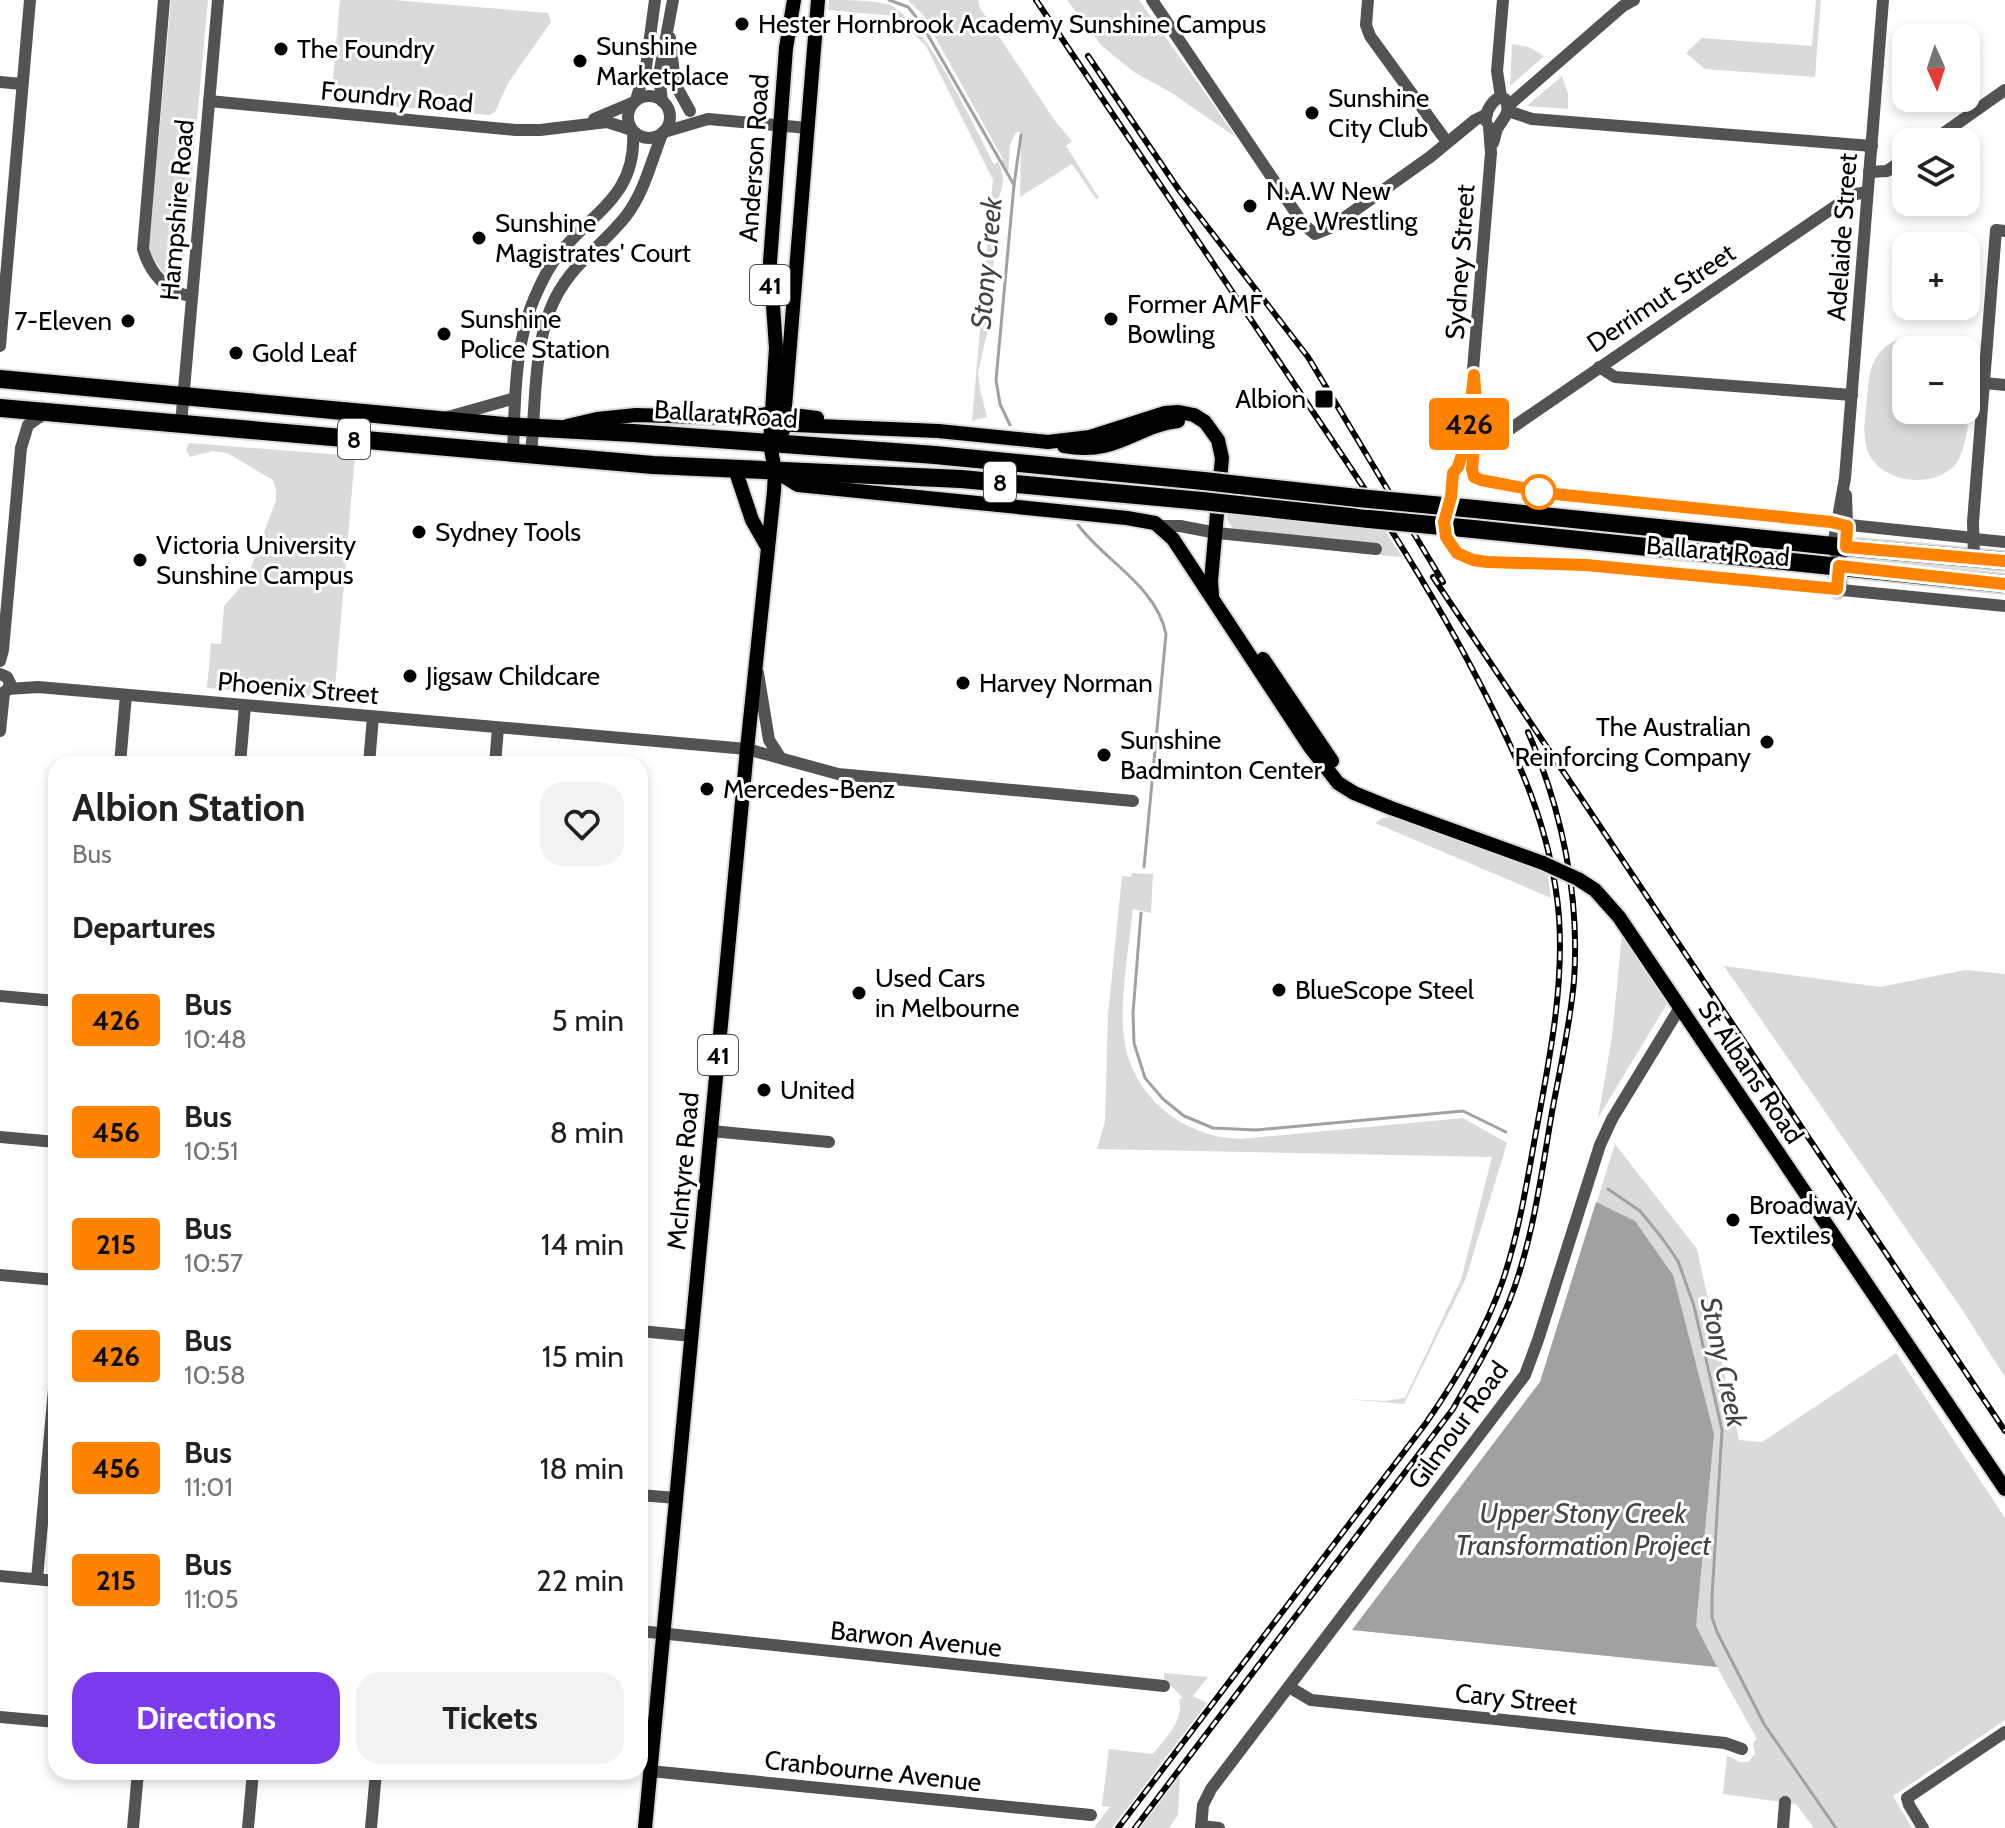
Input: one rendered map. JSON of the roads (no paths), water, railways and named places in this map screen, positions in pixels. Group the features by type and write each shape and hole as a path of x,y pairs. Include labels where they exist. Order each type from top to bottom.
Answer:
{"highway":[{"name":"Ballarat Road","path":"0,379 437,421 895,452 2005,561"},
{"path":"77,415 80,402 90,387"},
{"name":"Ballarat Road","path":"3,409 653,465 985,480 2005,584"},
{"path":"1837,589 1839,566"}],"main road":[{"name":"Anderson Road","path":"778,419 770,262 786,48 794,0"},
{"name":"Anderson Road","path":"775,471 818,0"},
{"name":"St Albans Road","path":"542,429 626,416 778,419 1048,442 1094,440 1175,412 1201,418 1216,437 1222,458 1211,587 1213,600"},
{"path":"895,452 897,429"},
{"path":"735,469 752,520 768,549"},
{"path":"775,471 798,485 1145,520 1161,526"},
{"name":"McIntyre Road","path":"648,1762 663,1634 775,471"},
{"name":"St Albans Road","path":"1161,526 1256,658 1338,783 1364,797 1543,863 1578,879 1595,890 1619,917 2005,1489"},
{"name":"St Albans Road","path":"1213,564 1223,599 1256,658"},
{"name":"McIntyre Road","path":"645,1828 647,1780"}],"street":[{"path":"0,346 30,0"},
{"path":"164,0 143,249 167,288 177,295 191,296"},
{"name":"Hampshire Road","path":"181,424 218,0"},
{"path":"522,454 514,427 521,346 537,292 555,259 607,206 624,182 634,159 633,131 627,116 646,67 655,0"},
{"path":"522,454 542,429 543,332 554,299 576,266 631,208 645,184 670,116 663,101 659,77 673,0"},
{"path":"1152,0 1304,225 1315,234 1326,231 1468,128 1498,113 1628,2"},
{"path":"1368,0 1366,25 1370,36 1447,142"},
{"name":"Sydney Street","path":"1473,473 1474,375 1491,153 1498,113 1497,71 1503,0"},
{"name":"Adelaide Street","path":"1839,566 1883,0"},
{"path":"669,31 675,84 690,111"},
{"path":"0,82 22,84"},
{"path":"1951,128 2005,90"},
{"path":"634,101 651,96 708,119 808,128"},
{"name":"Foundry Road","path":"209,101 516,130 607,122 633,131"},
{"name":"Foundry Road","path":"580,125 634,101"},
{"path":"1498,113 1532,119 1872,146"},
{"path":"633,131 646,138 708,119"},
{"path":"1870,167 1887,171 1892,168"},
{"name":"Derrimut Street","path":"1473,435 1507,430 1840,203 1867,195"},
{"path":"1974,559 1973,522 2001,231"},
{"path":"1599,367 1615,377 1852,395"},
{"path":"1985,383 2005,385"},
{"path":"437,421 515,398"},
{"path":"3,409 16,420 21,448"},
{"path":"0,731 5,684 2,656 21,448 28,425 45,413"},
{"name":"Sydney Street","path":"1458,467 1473,435"},
{"path":"1464,465 1473,473 1470,484 1464,487 1454,481 1453,473 1458,467 1464,465"},
{"name":"Ballarat Road","path":"1473,473 1555,494 2005,542"},
{"name":"Ballarat Road","path":"1454,481 1445,516 1445,530 1457,553 1473,560 1586,565 2005,606"},
{"path":"1161,526 1376,549"},
{"path":"756,658 769,740 780,757"},
{"name":"Phoenix Street","path":"5,684 747,749 838,774 1133,801"},
{"path":"121,756 126,695"},
{"path":"241,756 245,706"},
{"path":"370,756 373,717"},
{"path":"496,756 498,728"},
{"path":"0,996 48,1000"},
{"name":"Gilmour Road","path":"1201,1827 1206,1797 1525,1375 1600,1145 1612,1119 1679,1009"},
{"path":"711,1131 829,1142"},
{"path":"0,1137 48,1141"},
{"path":"0,1275 48,1279"},
{"path":"648,1332 692,1336"},
{"path":"37,1579 48,1456"},
{"path":"648,1496 676,1498"},
{"path":"0,1576 48,1580"},
{"name":"Barwon Avenue","path":"648,1632 1164,1686"},
{"name":"Cary Street","path":"1289,1687 1311,1700 1725,1743 1742,1749"},
{"path":"0,1717 48,1721"},
{"path":"1923,1828 1907,1798 2005,1732"},
{"name":"Cranbourne Avenue","path":"648,1770 1091,1815"},
{"path":"133,1828 137,1780"},
{"path":"248,1828 252,1780"},
{"path":"371,1828 375,1780"},
{"path":"1783,1828 1785,1802"},
{"path":"1201,1827 1219,1828"}],"water":[{"name":"Upper Stony Creek Transformation Project","path":"1596,1202 1635,1221 1673,1275 1714,1434 1696,1626 1717,1667 1352,1630 1540,1382"}],"waterway":[{"name":"Stony Creek","path":"889,0 908,7 921,23 1014,185 996,380 1000,404 1010,425"},
{"path":"1014,185 1021,135"},
{"name":"Stony Creek","path":"1078,525 1141,588 1152,602 1166,634 1144,867"},
{"name":"Stony Creek","path":"1141,913 1133,1013 1134,1043 1145,1078 1163,1099 1184,1116 1213,1128 1256,1130 1463,1111 1506,1132"},
{"name":"Stony Creek","path":"1608,1189 1640,1211 1662,1238 1678,1261 1694,1306 1722,1430 1712,1597 1712,1617 1717,1632 1764,1724 1836,1828"}],"railway":[{"path":"1036,0 1364,487 1447,622 1519,764 1549,853 1559,917 1559,971 1554,1025 1526,1188 1503,1280 1479,1336 1426,1423 1118,1828"},
{"path":"1088,56 1179,190 1308,357 1443,582"},
{"path":"1433,577 2005,1431"},
{"path":"1135,1828 1453,1409 1509,1302 1535,1208 1574,981 1574,917 1566,854 1550,792 1528,732"}],"place":[{"name":"Hester Hornbrook Academy Sunshine Campus","path":"742,24"},
{"name":"The Foundry","path":"281,49"},
{"name":"Sunshine Marketplace","path":"580,61"},
{"name":"Sunshine City Club","path":"1312,113"},
{"name":"N.A.W New Age Wrestling","path":"1250,206"},
{"name":"Sunshine Magistrates' Court","path":"479,238"},
{"name":"Former AMF Bowling","path":"1111,319"},
{"name":"7-Eleven","path":"128,321"},
{"name":"Sunshine Police Station","path":"444,334"},
{"name":"Gold Leaf","path":"236,353"},
{"name":"Albion","path":"1324,399"},
{"name":"Sydney Tools","path":"419,532"},
{"name":"Victoria University Sunshine Campus","path":"140,560"},
{"name":"Jigsaw Childcare","path":"410,676"},
{"name":"Harvey Norman","path":"963,683"},
{"name":"The Australian Reinforcing Company","path":"1767,742"},
{"name":"Sunshine Badminton Center","path":"1104,755"},
{"name":"Mercedes-Benz","path":"707,789"},
{"name":"BlueScope Steel","path":"1279,990"},
{"name":"Used Cars in Melbourne","path":"859,993"},
{"name":"United","path":"764,1090"},
{"name":"Broadway Textiles","path":"1733,1220"}]}
